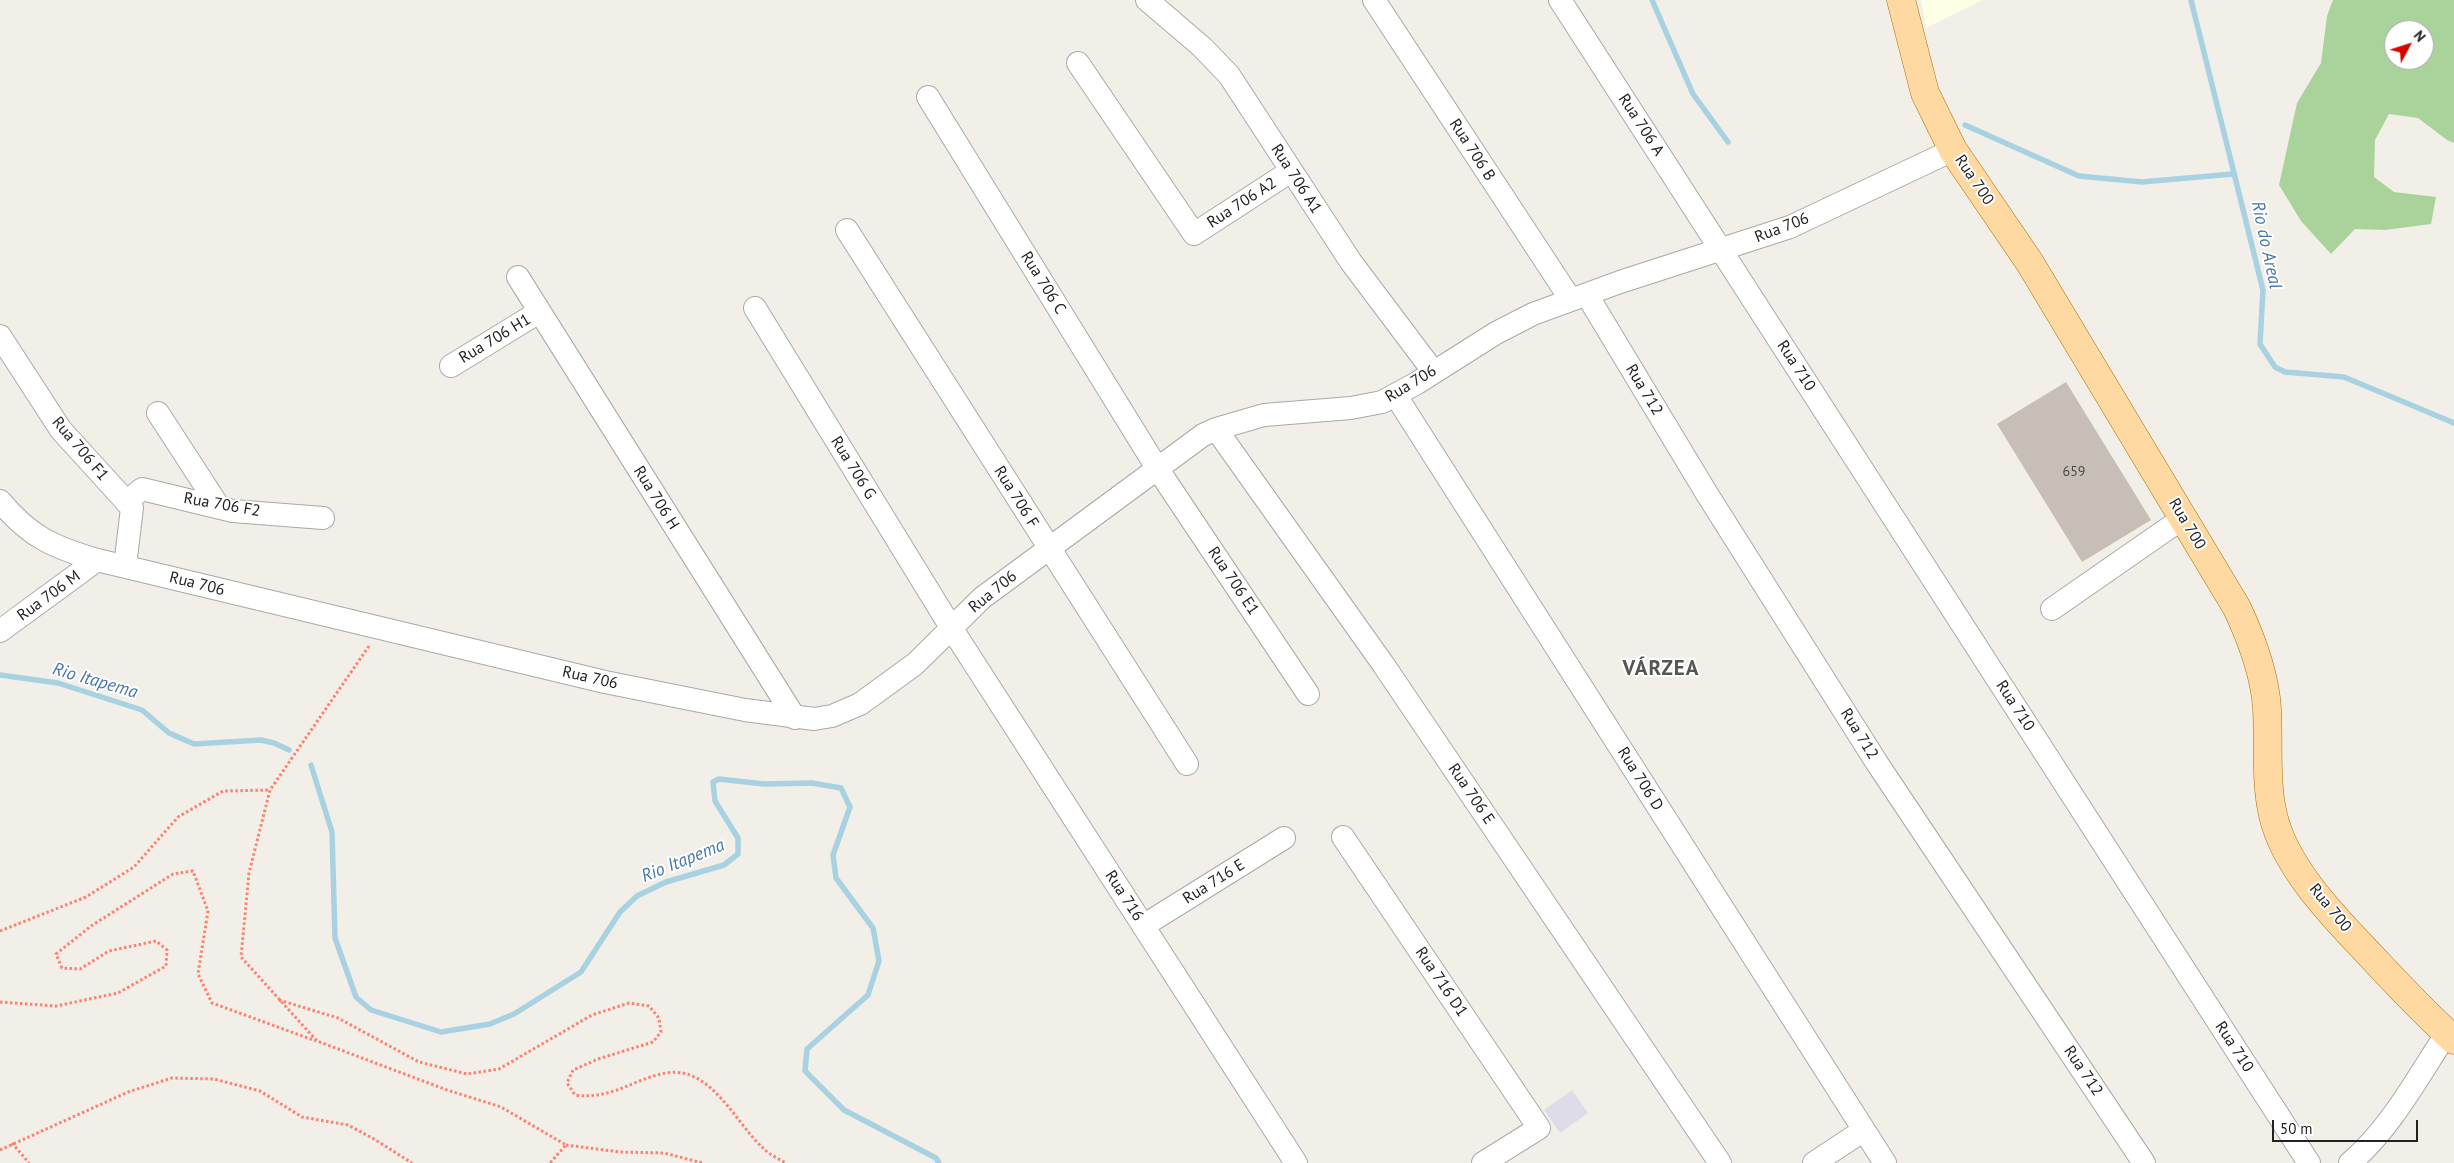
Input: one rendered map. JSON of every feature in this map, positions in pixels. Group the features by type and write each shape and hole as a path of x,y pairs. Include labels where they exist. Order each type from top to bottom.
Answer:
{"main road":[{"name":"Rua 700","path":"1901,0 1925,93 1954,150 2030,263 2237,608 2256,655 2267,706 2272,815 2286,848 2313,890 2333,916 2450,1036"}],"street":[{"name":"Rua 706 A1","path":"1147,0 1217,60 1229,75 1350,262 1433,371"},
{"name":"Rua 706 B","path":"1374,0 1579,298"},
{"name":"Rua 706 A","path":"1560,0 1722,250"},
{"name":"Rua 706 A2","path":"1078,63 1194,234 1291,171"},
{"name":"Rua 706 C","path":"928,97 1157,468"},
{"name":"Rua 706","path":"0,502 14,519 40,540 55,547 98,560 620,686 795,718 814,719 832,716 860,704 915,664 982,598 1191,443 1216,428 1264,415 1368,406 1396,396 1433,371 1515,322 1620,282 1790,227 1954,150"},
{"name":"Rua 706 F","path":"847,230 1187,764"},
{"name":"Rua 710","path":"1722,250 2309,1163"},
{"name":"Rua 706 H","path":"518,277 795,718"},
{"name":"Rua 712","path":"1579,298 1713,502 1877,763 2144,1163"},
{"name":"Rua 706 G","path":"755,308 952,628"},
{"name":"Rua 706 H1","path":"451,366 539,312"},
{"name":"Rua 706 F1","path":"0,336 61,430 126,502"},
{"name":"Rua 706 D","path":"1396,396 1885,1163"},
{"path":"158,413 219,507"},
{"name":"Rua 706 E","path":"1216,428 1383,664 1720,1163"},
{"name":"Rua 706 E1","path":"1157,468 1308,694"},
{"name":"Rua 706 F2","path":"126,502 142,489 233,510 323,518"},
{"path":"125,566 132,508 126,502"},
{"path":"2052,609 2183,518"},
{"name":"Rua 706 M","path":"0,631 98,560"},
{"name":"Rua 716","path":"952,628 1296,1163"},
{"name":"Rua 716 D1","path":"1343,837 1539,1128 1483,1163"},
{"name":"Rua 716 E","path":"1143,926 1284,838"},
{"path":"2350,1163 2375,1140 2388,1124 2450,1036"},
{"path":"1814,1163 1864,1130"}],"path":[{"path":"317,1041 241,957 248,873 270,790 380,629"},
{"path":"0,931 86,897 134,867 178,817 223,790 270,790"},
{"path":"0,1002 56,1006 118,993 166,966 167,950 156,941 109,951 80,969 62,968 56,954 91,926 173,874 194,871 208,911 198,974 212,1003 447,1090 501,1107 566,1145 620,1152 664,1153 702,1163"},
{"path":"280,1000 338,1018 420,1062 467,1074 499,1069 592,1015 629,1003 649,1006 659,1018 661,1032 653,1042 598,1059 574,1070 567,1084 575,1095 590,1097 599,1095 627,1088 652,1076 678,1071 704,1081 764,1149 786,1163"},
{"path":"0,1150 128,1092 172,1078 214,1079 260,1091 302,1117 348,1125 412,1163"},
{"path":"12,1143 29,1163"},
{"path":"550,1163 566,1145"}],"shaded area":[{"path":"1921,0 1983,0 1926,28"},
{"path":"1572,1090 1588,1113 1560,1133 1544,1110"}],"green space":[{"path":"2333,0 2454,0 2454,143 2447,140 2418,118 2389,114 2375,140 2374,177 2394,192 2436,197 2431,224 2385,230 2355,229 2331,254 2301,221 2279,185 2297,103 2321,63 2327,16"}],"building":[{"path":"2066,382 2151,520 2082,562 1997,424"}],"waterway":[{"path":"1652,0 1693,94 1728,142"},
{"name":"Rio do Areal","path":"2191,0 2263,290 2260,344 2275,367 2285,372 2344,377 2454,423"},
{"path":"1965,125 2079,176 2142,182 2233,174"},
{"name":"Rio Itapema","path":"0,675 58,683 142,710 169,733 194,744 261,740 274,743 289,750"},
{"name":"Rio Itapema","path":"311,765 332,832 335,938 356,997 371,1010 441,1032 490,1024 514,1014 581,972 620,912 637,896 666,882 724,865 738,854 738,838 715,801 713,782 719,779 764,784 812,783 841,788 850,807 833,855 836,878 873,928 879,961 868,995 807,1049 805,1071 844,1110 936,1158 939,1163"}],"district":[{"name":"VÁRZEA","path":"1661,669"}]}
